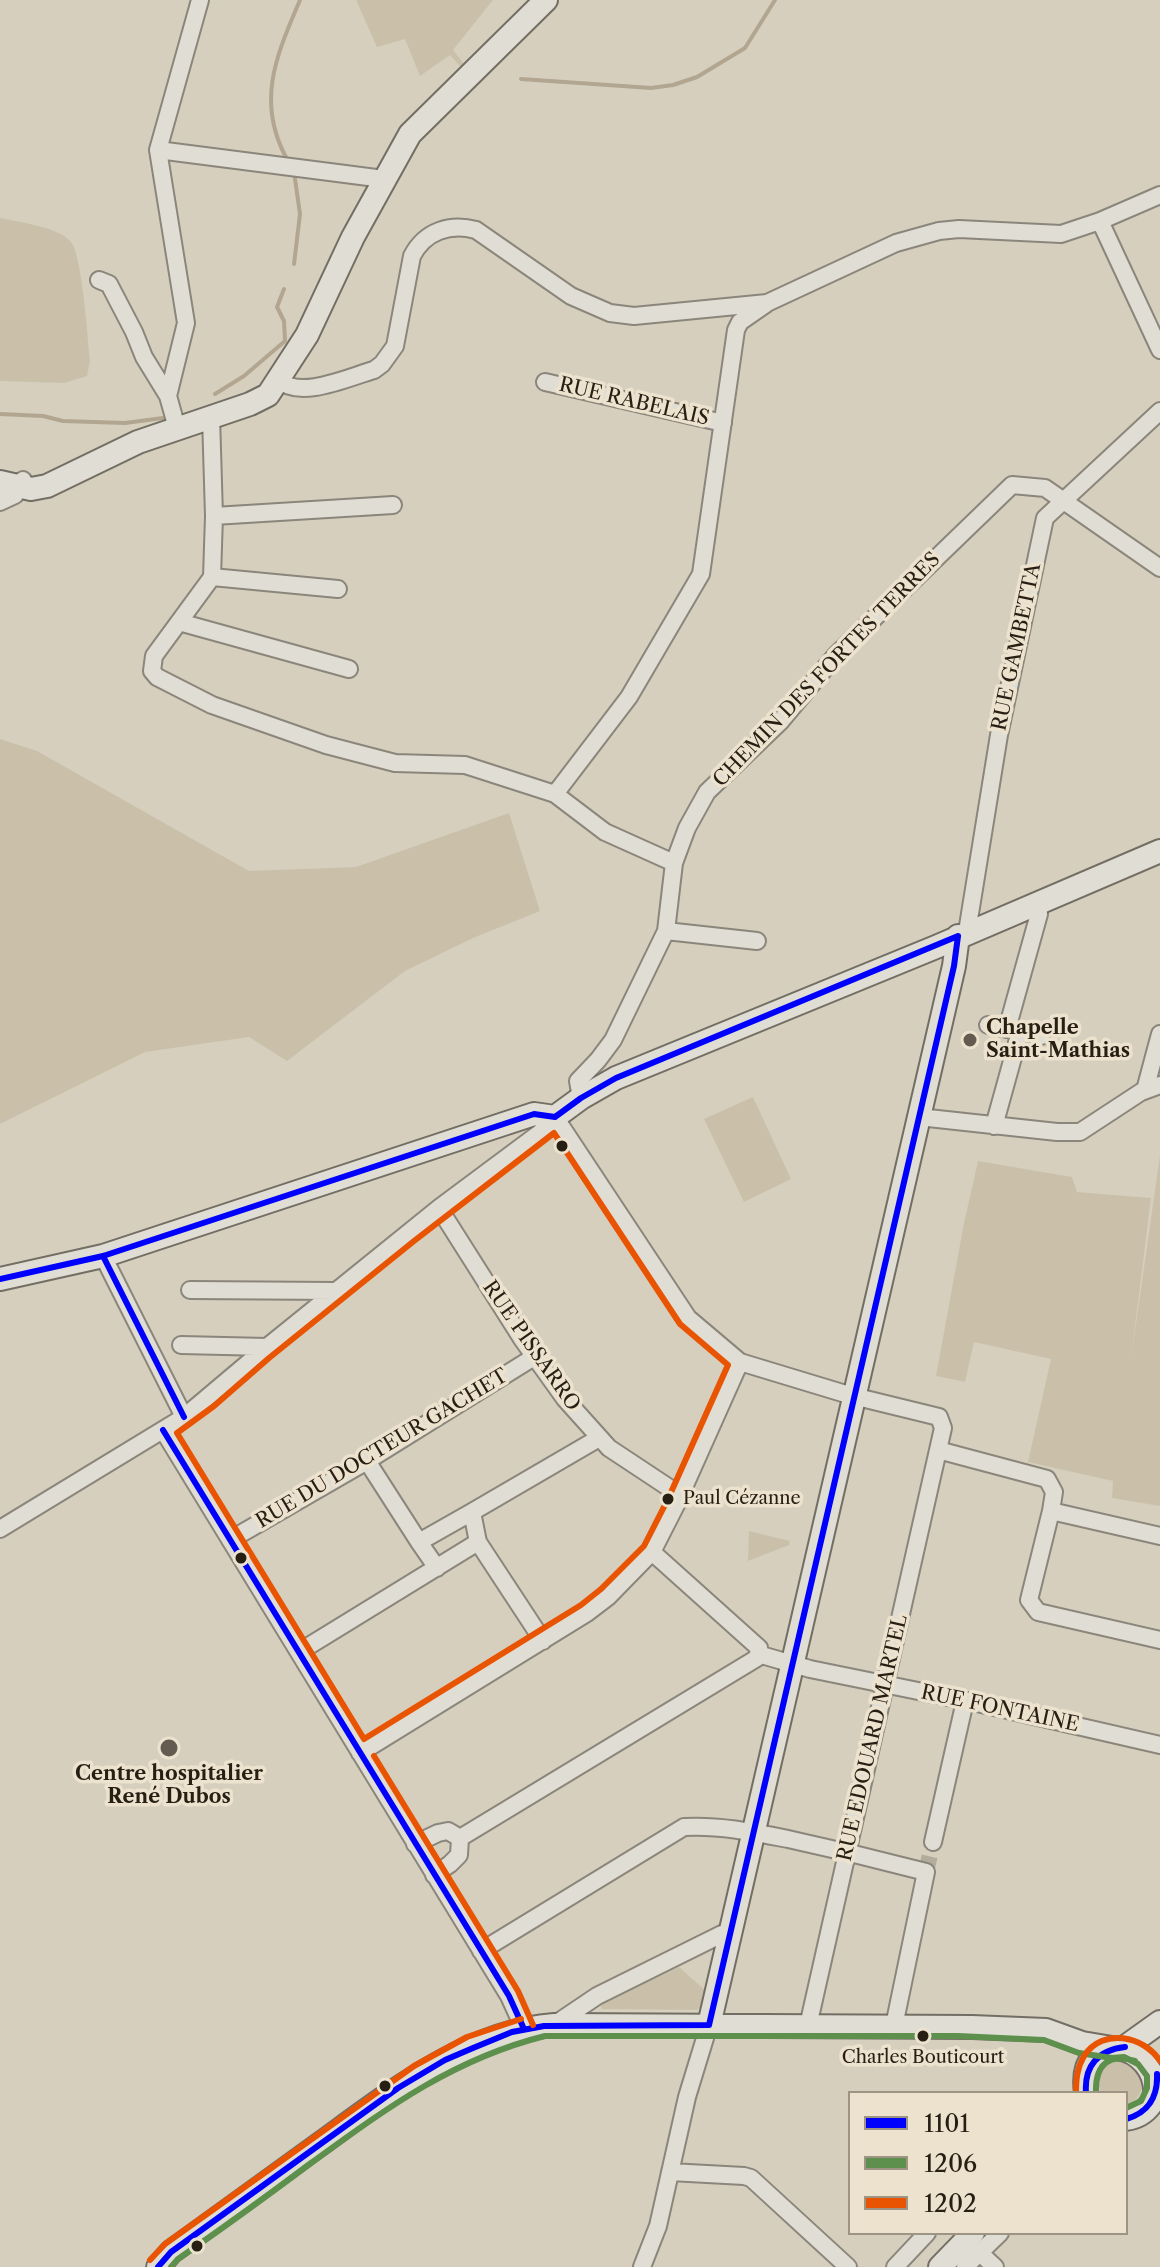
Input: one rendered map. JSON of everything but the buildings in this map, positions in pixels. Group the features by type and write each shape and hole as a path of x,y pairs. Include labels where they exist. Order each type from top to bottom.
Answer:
{"street":[{"path":"171,431 168,396 186,323 158,150 200,0"},
{"path":"0,475 15,482 70,474 156,435 268,395 307,335 353,237 410,134 546,0"},
{"path":"158,150 387,173"},
{"path":"555,794 629,697 701,574 737,325 767,303 896,243 959,229 1061,234 1160,195"},
{"path":"1100,221 1160,350"},
{"path":"279,380 290,388 309,389 374,370 382,364 395,346 412,256 420,245 445,227 462,226 476,230 571,296 610,313 634,316 767,303"},
{"path":"99,280 109,284 144,357 168,396"},
{"name":"RUE RABELAIS","path":"545,382 723,423"},
{"name":"RUE GAMBETTA","path":"962,934 999,735 1045,518 1160,411"},
{"path":"211,416 212,577 154,656 152,671 157,677 212,705 326,745 395,763 465,765 555,794 605,832 674,863"},
{"path":"0,502 15,495 15,482"},
{"name":"CHEMIN DES FORTES TERRES","path":"581,1098 578,1081 613,1040 666,931 674,863 687,828 707,792 780,722 836,655 1012,485 1045,488 1065,500"},
{"path":"1065,500 1160,568"},
{"path":"214,516 393,505"},
{"path":"212,577 338,589"},
{"path":"179,622 349,669"},
{"path":"0,1529 184,1417 439,1208 581,1098 616,1078 1160,851"},
{"path":"994,1126 1039,914 1038,903"},
{"path":"666,931 757,941"},
{"path":"642,2267 658,2226 687,2097 709,2025 962,934"},
{"path":"988,1025 1041,1036"},
{"path":"919,1117 1080,1132 1153,1088 1160,1034"},
{"path":"0,1279 103,1256 534,1114 555,1117 688,1318 740,1362 854,1396 939,1417 943,1428 938,1450 1047,1479 1054,1492 1029,1600 1038,1612 1160,1640"},
{"name":"RUE PISSARRO","path":"439,1208 534,1357 565,1399 609,1448 680,1495"},
{"path":"103,1256 184,1417"},
{"path":"190,1290 336,1291"},
{"path":"181,1345 267,1347"},
{"name":"RUE DU DOCTEUR GACHET","path":"230,1540 367,1461 534,1357"},
{"path":"360,1753 587,1613 608,1597 652,1552 740,1362"},
{"path":"163,1430 509,1996 524,2029"},
{"path":"419,1542 599,1438"},
{"name":"RUE EDOUARD MARTEL","path":"808,2026 938,1450"},
{"path":"367,1461 437,1568"},
{"path":"1051,1511 1160,1536"},
{"path":"472,1512 478,1542 543,1641"},
{"path":"299,1652 478,1542"},
{"path":"460,1838 757,1658 759,1648 652,1552"},
{"name":"RUE FONTAINE","path":"758,1654 1160,1745"},
{"path":"933,1842 965,1701"},
{"path":"481,1951 684,1827 707,1826 755,1833 848,1851 926,1872 894,2026"},
{"path":"415,1844 448,1831 460,1838"},
{"path":"434,1875 459,1855 460,1838"},
{"path":"554,2025 597,1996 722,1934 730,1934"},
{"path":"1086,2082 1093,2060 1101,2053 1118,2048 1160,2022"},
{"path":"158,2267 171,2252 398,2088 445,2060 524,2029 554,2025 709,2025 958,2026 1046,2030 1136,2050 1145,2056 1156,2056 1159,2090 1142,2118"},
{"path":"1062,2036 1086,2082"},
{"path":"670,2172 751,2178 848,2267"},
{"path":"895,2267 925,2235"},
{"path":"924,2267 955,2235"},
{"path":"940,2267 995,2235"},
{"path":"965,2267 977,2243"},
{"path":"977,2243 995,2267"}],"shaded area":[{"path":"356,0 493,0 453,50 464,64 461,67 450,55 420,76 405,39 377,47"},
{"path":"0,218 58,232 71,242 84,298 90,361 87,376 64,383 0,381"},
{"path":"0,739 37,751 249,871 356,867 509,813 540,911 473,938 405,971 287,1061 249,1037 145,1052 0,1124"},
{"path":"753,1097 791,1179 744,1202 704,1119"},
{"path":"1160,1155 1160,1506 1112,1498 1113,1481 1028,1462 1051,1359 974,1342 965,1382 936,1376 978,1161 1072,1177 1077,1192 1151,1198 1131,1359"},
{"path":"749,1531 790,1541 789,1545 748,1561"},
{"path":"679,1967 707,1992 704,2005 697,2010 602,2009 600,2004"},
{"path":"1124,2060 1139,2069 1141,2090 1128,2104 1128,2091 1100,2091 1099,2086 1102,2070"}],"waterway":[{"path":"288,161 278,140 271,99 277,60 300,0"},
{"path":"521,79 651,88 673,85 697,77 745,48 775,0"},
{"path":"294,172 300,214 294,264"},
{"path":"215,394 244,376 285,341 284,321 277,307 284,289"},
{"path":"0,414 43,416 63,421 125,423 163,418"}],"tunnel":[{"path":"926,1872 933,1842"}],"transit line":[{"name":"1101","path":"0,1279 103,1256 534,1114 555,1117 616,1078 958,936"},
{"name":"1101","path":"709,2025 954,966 958,936"},
{"name":"1202","path":"554,1133 680,1324 728,1365 644,1546 581,1605 364,1739 177,1433 414,1241 554,1133"},
{"name":"1101","path":"103,1256 184,1417"},
{"name":"1101","path":"163,1430 509,1996 524,2029"},
{"name":"1202","path":"374,1756 518,1991 533,2025"},
{"name":"1202","path":"150,2260 165,2244 414,2066 467,2037 521,2019"},
{"name":"1101","path":"158,2267 171,2252 398,2088 445,2060 512,2032 544,2026 709,2025"},
{"name":"1206","path":"171,2267 394,2105 480,2058 545,2036 958,2036 1044,2040 1079,2053 1124,2057 1138,2064 1147,2076 1147,2088 1141,2101 1128,2107"},
{"name":"1202","path":"1076,2091 1077,2074 1084,2056 1102,2041 1112,2038 1134,2041 1153,2052 1160,2061"},
{"name":"1101","path":"1086,2091 1087,2075 1095,2061 1107,2052 1125,2047"},
{"name":"1206","path":"1096,2091 1098,2075 1105,2064 1117,2059 1135,2061"},
{"name":"1101","path":"1128,2118 1140,2113 1150,2103 1156,2090 1157,2074"}],"place":[{"name":"Chapelle Saint-Mathias","path":"970,1040"},
{"name":"Paul Cézanne","path":"668,1499"},
{"name":"Centre hospitalier René Dubos","path":"169,1748"},
{"name":"Charles Bouticourt","path":"923,2036"}]}
